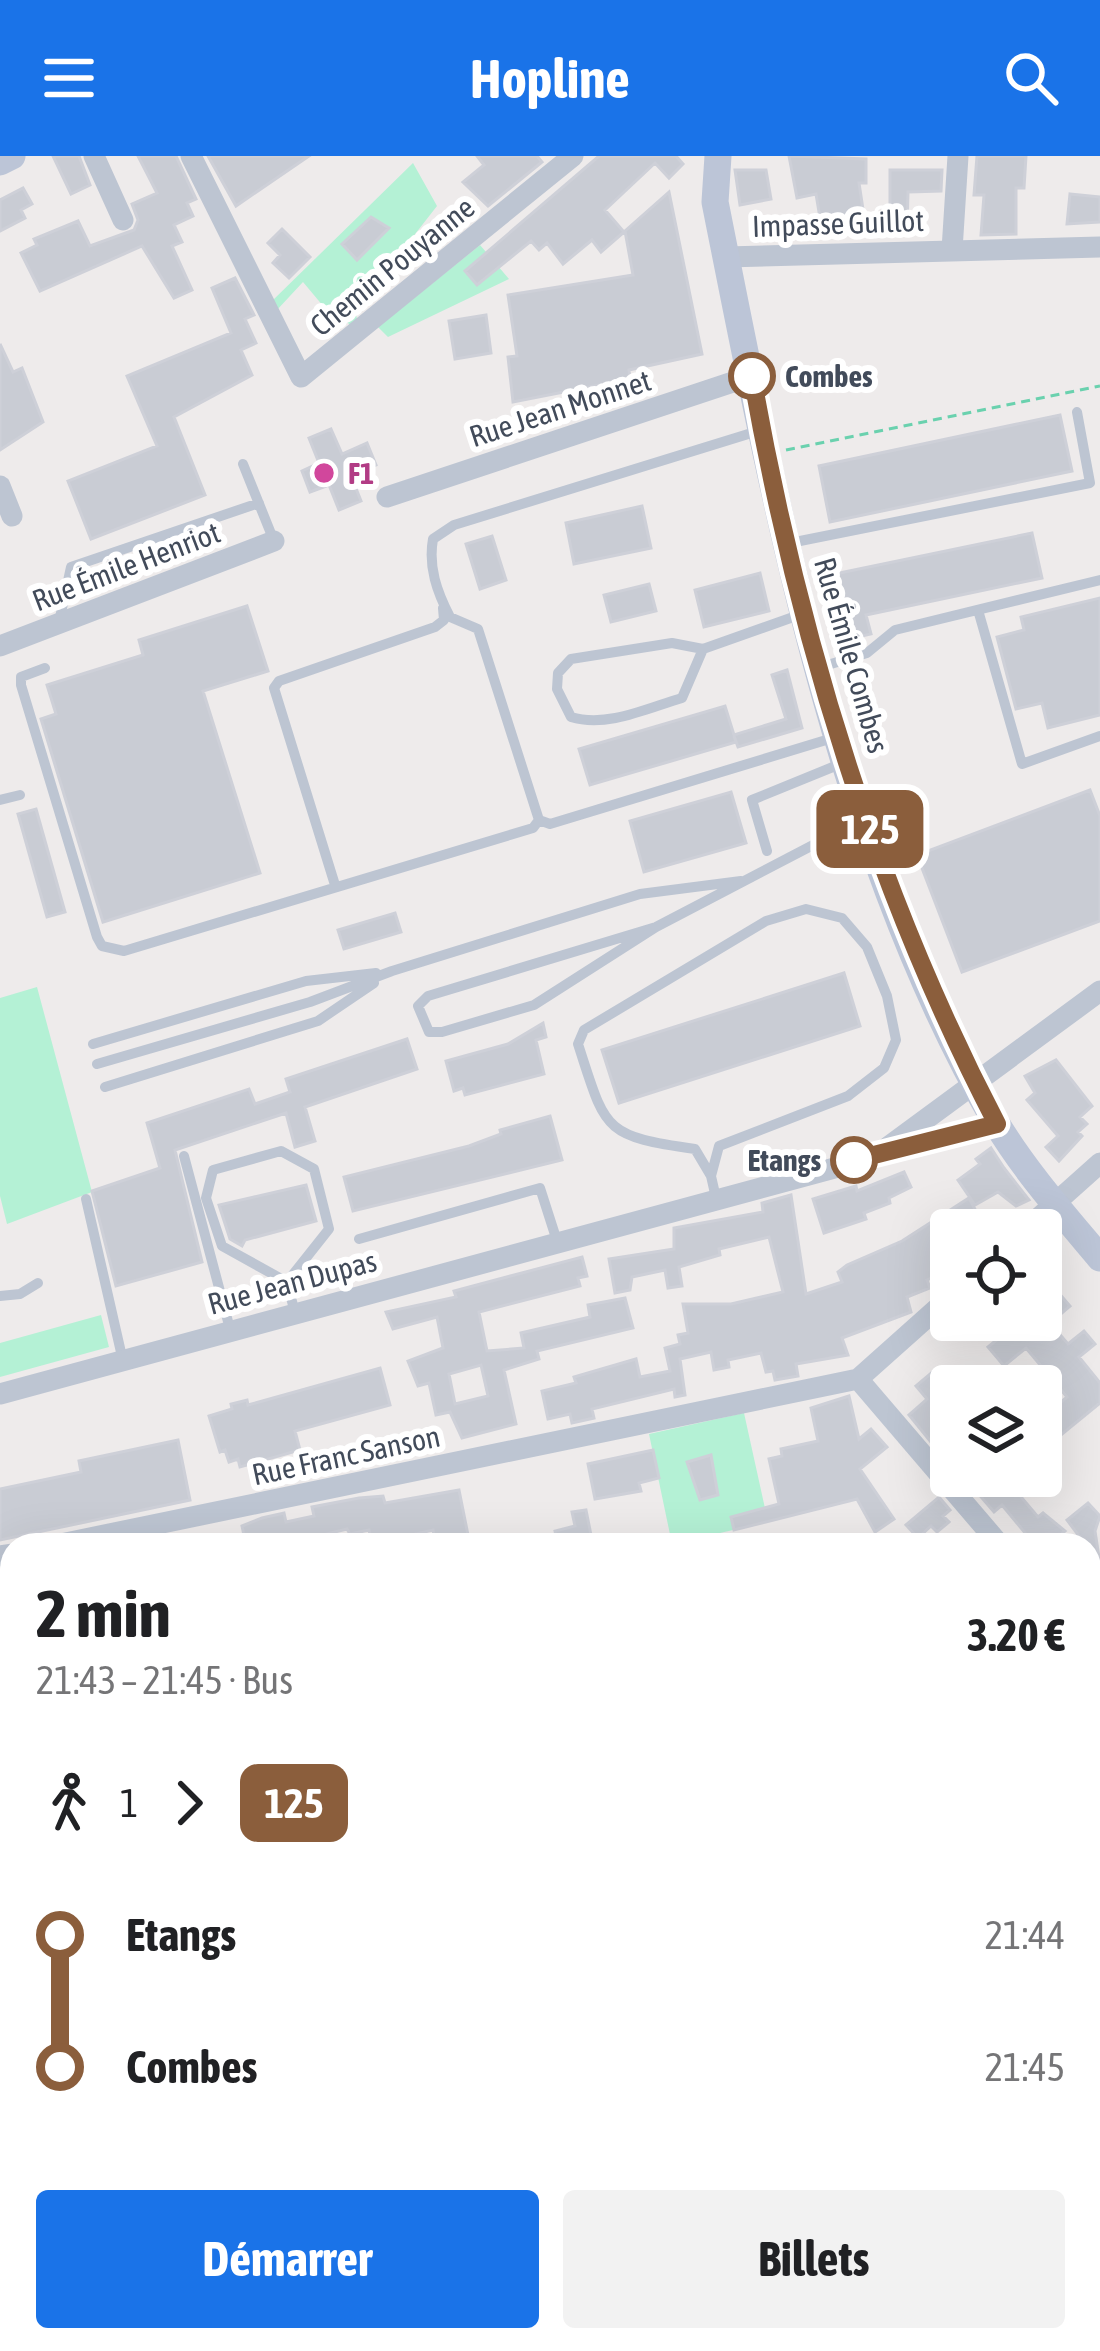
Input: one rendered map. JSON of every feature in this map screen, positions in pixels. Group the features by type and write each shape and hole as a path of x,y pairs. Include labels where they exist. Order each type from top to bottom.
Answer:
{"street":[{"path":"0,162 12,156"},
{"path":"94,156 123,220"},
{"name":"Chemin Pouyanne","path":"191,156 298,375 305,377 573,156"},
{"name":"Rue Émile Combes","path":"718,156 715,202 802,614 866,817 930,992 974,1081 997,1124 1100,1258"},
{"name":"Impasse Guillot","path":"952,250 958,156"},
{"name":"Impasse Guillot","path":"726,257 1100,247"},
{"name":"Rue Jean Monnet","path":"387,497 752,376"},
{"path":"0,486 12,516"},
{"name":"Rue Émile Henriot","path":"0,646 274,541"},
{"path":"879,1153 1100,991"},
{"name":"Rue Jean Dupas","path":"0,1394 599,1230 714,1187 997,1124"},
{"path":"1048,1209 1100,1163"},
{"path":"930,1315 858,1379 990,1533"},
{"name":"Rue Franc Sanson","path":"114,1533 858,1379"}],"lane":[{"path":"787,544 1090,483 1077,412"},
{"path":"539,820 478,629 450,617 443,604 429,560 433,539 454,525 764,442"},
{"path":"243,464 274,541"},
{"path":"58,624 71,566 259,503"},
{"path":"818,668 867,653 895,630 1100,580"},
{"path":"335,885 274,688 279,681 435,627 444,620 443,604"},
{"path":"978,610 1022,764 1100,736"},
{"path":"703,649 682,698 613,718 587,722 572,717 557,689 558,673 571,659 672,643 703,649 802,614"},
{"path":"45,668 21,677 21,686 101,946 124,951 532,828 539,820"},
{"path":"539,820 550,824 844,748"},
{"path":"767,851 752,800 844,748"},
{"path":"0,800 20,795"},
{"path":"656,927 428,996 418,1006 420,1020 429,1032 442,1032 534,1005 656,927 866,817"},
{"path":"97,1064 310,1002 392,971 640,894 751,880"},
{"path":"806,909 842,918 867,947 887,996 896,1040 884,1068 848,1096 719,1146 714,1187 694,1149 618,1132 602,1117 578,1044 584,1030 766,921 806,909"},
{"path":"93,1044 306,981 392,971"},
{"path":"105,1087 318,1021 392,971"},
{"path":"287,1282 329,1229 314,1169 280,1151 213,1170 206,1198 222,1246 287,1282 295,1313"},
{"path":"184,1156 230,1330"},
{"path":"359,1239 539,1188 557,1241"},
{"path":"86,1199 122,1360"},
{"path":"0,1296 20,1294 38,1283"}],"path":[{"path":"764,442 1100,386"}],"green space":[{"path":"413,163 437,206 355,311 357,319 350,326 343,314 334,319 303,282 276,311 271,302"},
{"path":"480,245 509,279 388,337 378,327"},
{"path":"37,987 92,1192 7,1224 0,1196 0,998"},
{"path":"101,1315 109,1347 0,1377 0,1343"},
{"path":"744,1413 768,1522 720,1533 670,1533 649,1434"}],"building":[{"path":"53,156 79,156 90,185 71,194"},
{"path":"138,156 176,156 196,199 187,203 193,216 174,225 182,242 172,246 192,290 174,298 142,246 40,291 21,253 37,245 34,239 78,221 90,246 134,230 138,220 132,204 157,193"},
{"path":"208,156 309,156 236,206"},
{"path":"477,156 537,156 542,162 488,206 463,182 484,165"},
{"path":"599,156 676,156 683,164 669,178 655,163 605,210 624,232 601,252 592,240 563,264 547,243 539,250 531,241 477,285 465,271"},
{"path":"789,156 866,159 866,183 859,183 864,216 820,218 816,194 797,198"},
{"path":"977,156 1026,156 1024,188 1016,188 1016,234 981,235 984,195 974,195"},
{"path":"735,170 766,170 771,199 740,205"},
{"path":"890,170 942,170 941,191 908,192 907,231 890,231"},
{"path":"23,188 32,204 21,210 25,218 0,231 0,200"},
{"path":"669,192 702,354 629,370 630,379 513,402 508,357 517,356 508,295 633,275 625,231"},
{"path":"1070,194 1100,197 1100,222 1067,224"},
{"path":"371,217 389,228 357,260 342,244"},
{"path":"282,229 310,257 289,278 273,263 280,255 268,243"},
{"path":"235,278 254,315 245,319 256,343 241,350 252,375 174,417 205,495 91,539 68,481 157,446 127,376 231,333 212,288"},
{"path":"486,315 491,353 455,359 449,321"},
{"path":"0,344 13,372 22,368 43,422 0,450"},
{"path":"1060,415 1072,471 830,522 819,466"},
{"path":"331,429 342,454 367,443 376,465 351,476 361,501 339,510 329,485 310,492 302,471 319,463 309,438"},
{"path":"642,506 651,548 574,564 566,523"},
{"path":"1032,533 1042,578 866,615 871,634 849,639 835,574"},
{"path":"492,536 506,580 480,589 466,544"},
{"path":"760,573 769,611 704,627 695,590"},
{"path":"649,584 656,611 611,622 604,595"},
{"path":"1100,598 1100,715 1048,728 1042,703 1016,709 997,637 1024,630 1021,617"},
{"path":"247,606 268,671 203,691 260,873 103,922 41,719 56,714 47,685 143,655 139,640"},
{"path":"787,670 802,728 738,747 734,736 736,742 590,785 579,749 725,706 734,735 786,719 772,675"},
{"path":"1090,790 1100,816 1100,921 962,972 917,855"},
{"path":"731,792 746,843 644,872 630,821"},
{"path":"36,809 65,912 47,917 18,814"},
{"path":"395,913 401,932 344,949 338,930"},
{"path":"844,973 860,1026 619,1103 602,1050"},
{"path":"543,1023 546,1037 536,1040 544,1074 465,1095 463,1088 454,1091 446,1061 508,1044"},
{"path":"407,1039 417,1069 305,1107 315,1141 295,1147 286,1113 175,1150 202,1262 116,1286 92,1191 160,1168 147,1123 249,1089 255,1104 290,1092 286,1079"},
{"path":"1056,1060 1092,1106 1080,1117 1087,1124 1078,1132 1082,1136 1059,1161 1046,1147 1058,1136 1027,1100 1035,1093 1025,1076"},
{"path":"550,1116 562,1160 353,1211 344,1177 469,1146 501,1134 500,1130"},
{"path":"991,1148 1029,1200 1016,1206 998,1192 975,1205 958,1180 980,1164 976,1159"},
{"path":"904,1172 911,1187 889,1198 890,1203 864,1213 866,1219 824,1233 813,1199 856,1186 857,1191"},
{"path":"306,1185 316,1221 245,1240 242,1246 230,1239 219,1205"},
{"path":"791,1195 806,1294 842,1282 838,1272 847,1265 930,1223 930,1288 907,1297 911,1312 842,1338 848,1355 796,1364 798,1376 775,1380 773,1371 766,1372 761,1353 728,1360 729,1367 714,1370 711,1352 680,1359 685,1395 675,1397 674,1389 592,1409 594,1418 572,1423 570,1414 548,1419 542,1391 576,1383 574,1377 636,1359 640,1377 670,1371 665,1348 680,1344 678,1335 688,1333 683,1304 731,1304 783,1292 769,1237 719,1249 720,1255 679,1267 682,1286 668,1288 665,1270 632,1277 630,1290 615,1293 609,1259 674,1249 674,1228 763,1212 762,1203"},
{"path":"969,1198 975,1209 952,1209"},
{"path":"582,1257 587,1276 578,1278 580,1286 479,1312 487,1351 524,1348 521,1333 590,1317 588,1305 625,1298 633,1328 537,1351 539,1359 504,1370 516,1424 462,1438 450,1412 436,1415 429,1383 418,1386 408,1361 443,1348 437,1317 393,1329 386,1312 456,1297 454,1291","holes":["481,1365 488,1396 455,1404 449,1374"]},
{"path":"1084,1331 1095,1344 1079,1357 1100,1383 1100,1403 1062,1434 1062,1401 1067,1397 1062,1391 1062,1365 1040,1365 1026,1348 1003,1365 988,1347 995,1341 1062,1341 1062,1337 1068,1344"},
{"path":"380,1368 390,1405 295,1431 300,1450 240,1467 238,1459 229,1462 225,1450 220,1452 209,1416 232,1409 231,1404 247,1400 248,1405"},
{"path":"930,1374 930,1441 909,1415 927,1399 916,1386"},
{"path":"849,1396 859,1439 871,1429 887,1447 860,1469 894,1519 875,1532 857,1499 734,1530 731,1517 779,1504 769,1459 782,1456 781,1449 818,1441 811,1408"},
{"path":"178,1440 190,1500 33,1533 0,1533 0,1489 81,1472 79,1461"},
{"path":"653,1450 659,1478 639,1483 641,1491 595,1499 588,1464"},
{"path":"711,1455 718,1495 700,1500 687,1462"},
{"path":"459,1490 468,1533 349,1533 347,1529 243,1533 242,1526 284,1513 286,1522 314,1516 312,1507 359,1498 383,1496 385,1503"},
{"path":"939,1497 950,1510 943,1516 949,1522 937,1532 931,1526 923,1533 913,1533 906,1525"},
{"path":"981,1497 1021,1497 1038,1517 1043,1513 1065,1531 1025,1533 1002,1505 994,1512"},
{"path":"1088,1503 1100,1516 1095,1533 1077,1533 1067,1520"},
{"path":"586,1510 591,1533 555,1533 575,1526 572,1512"}],"bus line":[{"name":"125","path":"752,376 809,641 870,831 930,992 997,1124 854,1160"}],"place":[{"name":"Combes","path":"752,376"},
{"name":"F1","path":"324,473"},
{"name":"Etangs","path":"854,1160"}]}
